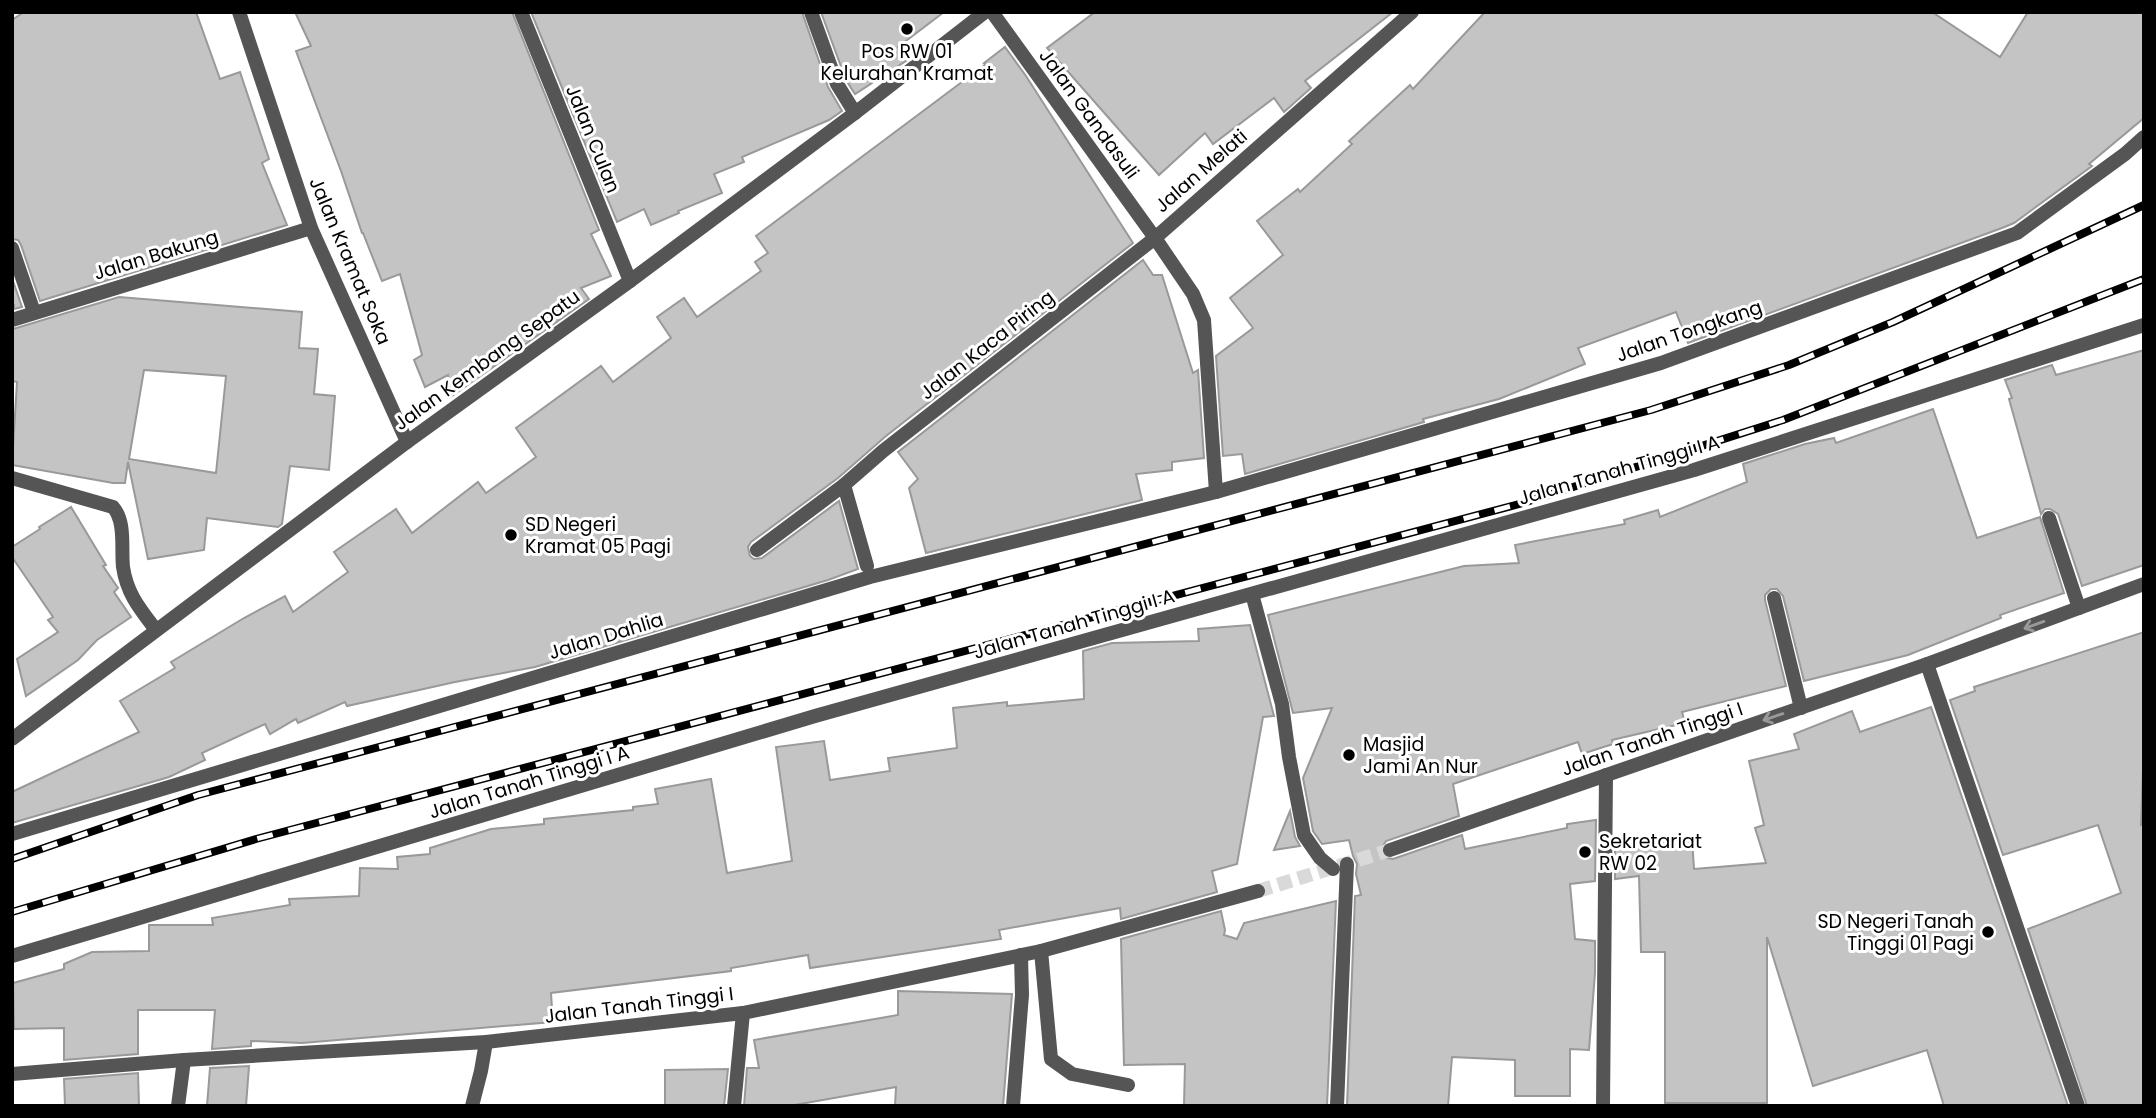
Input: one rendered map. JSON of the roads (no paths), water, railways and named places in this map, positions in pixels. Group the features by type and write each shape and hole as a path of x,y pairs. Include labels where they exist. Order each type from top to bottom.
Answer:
{"street":[{"name":"Jalan Kramat Soka","path":"239,12 311,228 407,442"},
{"name":"Jalan Culan","path":"521,12 630,281"},
{"path":"811,12 837,84 855,113"},
{"name":"Jalan Kembang Sepatu","path":"12,739 407,442 630,281 855,113 985,12"},
{"name":"Jalan Gandasuli","path":"992,12 1155,237"},
{"name":"Jalan Melati","path":"1216,492 1204,320 1193,294 1155,237 1412,12"},
{"name":"Jalan Tongkang","path":"1216,492 1661,363 2017,233 2125,154 2144,137"},
{"name":"Jalan Bakung","path":"12,320 311,228"},
{"name":"Jalan Kaca Piring","path":"757,550 845,485 883,451 1155,237"},
{"path":"12,248 34,312"},
{"name":"Jalan Tanah Tinggi I A","path":"12,956 802,720 1694,470 2144,325"},
{"path":"12,478 113,507 119,514 123,568 130,593 156,630"},
{"path":"845,485 867,566"},
{"name":"Jalan Dahlia","path":"12,834 870,577 1216,492"},
{"path":"2049,518 2079,608"},
{"name":"Jalan Tanah Tinggi I","path":"1390,850 1927,664 2144,584"},
{"path":"1252,594 1282,704 1304,835 1320,858 1333,869"},
{"path":"1774,598 1801,708"},
{"path":"1927,664 2078,1106"},
{"path":"1603,1106 1606,775"},
{"path":"1337,1106 1347,864"},
{"name":"Jalan Tanah Tinggi I","path":"12,1074 184,1060 486,1042 743,1013 1041,951 1258,891"},
{"path":"1041,951 1051,1059 1072,1074 1128,1085"},
{"path":"1013,1106 1022,995 1021,955"},
{"path":"734,1106 743,1013"},
{"path":"472,1106 486,1042"},
{"path":"178,1106 184,1060"}],"tunnel":[{"path":"1258,891 1390,850"}],"railway":[{"path":"12,859 198,795 1651,410 1789,365 1893,322 2144,205"},
{"path":"12,912 256,839 1523,503 1783,420 2144,279"}],"place":[{"name":"Pos RW 01 Kelurahan Kramat","path":"907,29"},
{"name":"SD Negeri Kramat 05 Pagi","path":"511,535"},
{"name":"Masjid Jami An Nur","path":"1349,755"},
{"name":"Sekretariat RW 02","path":"1585,852"},
{"name":"SD Negeri Tanah Tinggi 01 Pagi","path":"1988,932"}]}
